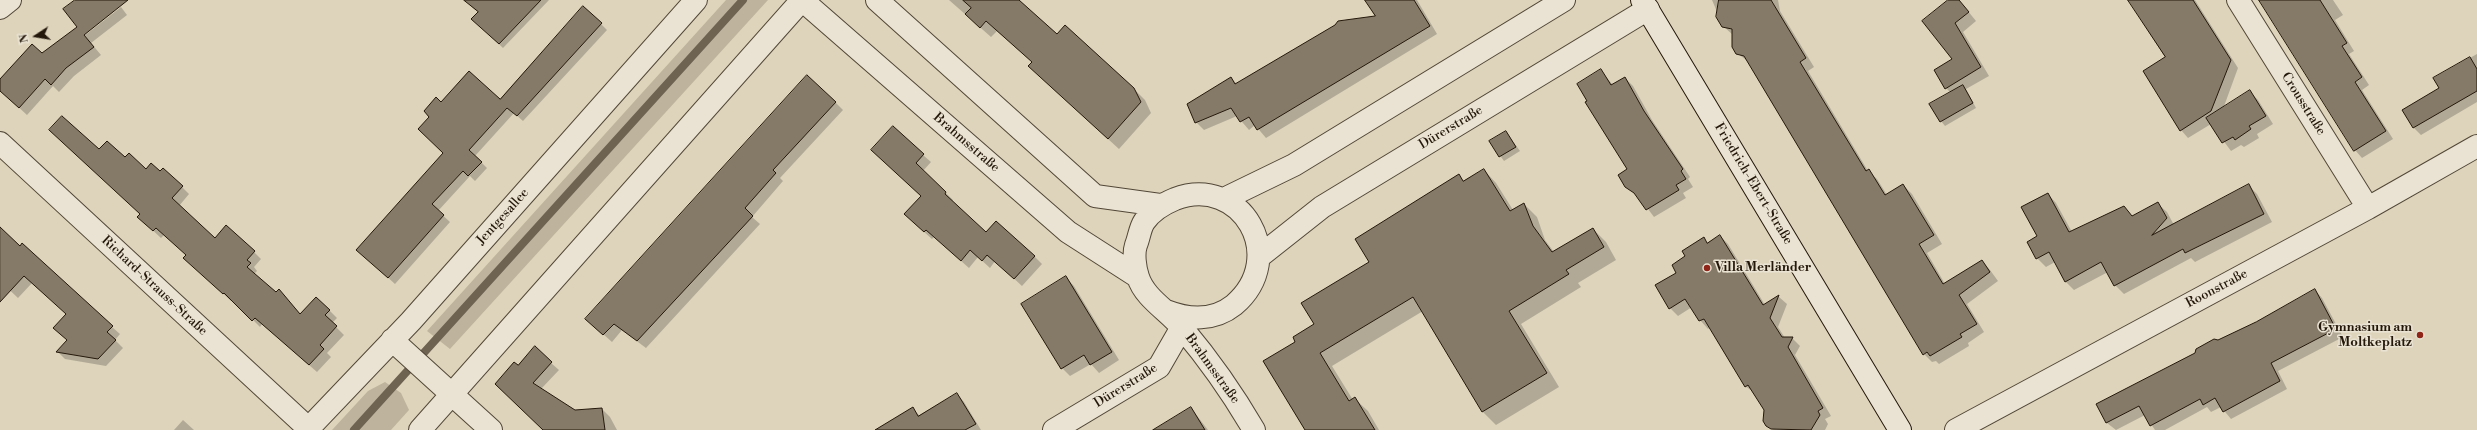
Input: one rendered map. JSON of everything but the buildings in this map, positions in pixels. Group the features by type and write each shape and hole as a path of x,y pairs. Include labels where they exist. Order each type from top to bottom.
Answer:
{"street":[{"path":"0,8 10,0"},
{"name":"Jentgesallee","path":"307,429 392,340 696,0"},
{"path":"420,430 802,0"},
{"name":"Brahmsstraße","path":"802,0 1068,232 1138,278"},
{"path":"877,0 1095,196 1160,205"},
{"path":"1224,200 1294,165 1564,0"},
{"name":"Crousstraße","path":"2238,0 2368,208"},
{"name":"Dürerstraße","path":"1260,256 1322,207 1645,4"},
{"name":"Friedrich-Ebert-Straße","path":"1645,4 1900,430"},
{"name":"Richard-Strauss-Straße","path":"0,143 307,429"},
{"name":"Roonstraße","path":"1956,430 2368,208 2477,146"},
{"path":"1190,193 1204,193 1224,200 1246,218 1256,234 1260,256 1257,274 1247,294 1226,311 1200,319 1179,316 1166,311 1151,298 1138,278 1134,252 1144,222 1160,205 1190,193"},
{"name":"Brahmsstraße","path":"1166,311 1182,327 1226,382 1254,430"},
{"name":"Dürerstraße","path":"1054,430 1159,367 1182,327"},
{"path":"392,340 491,430"}],"shaded area":[{"path":"726,0 768,0 450,349 427,331"},
{"path":"385,382 401,393 409,410 391,430 332,430 368,391"}],"waterway":[{"path":"354,430 743,0"}],"place":[{"name":"Villa Merländer","path":"1707,268"},
{"name":"Gymnasium am Moltkeplatz","path":"2420,335"}]}
